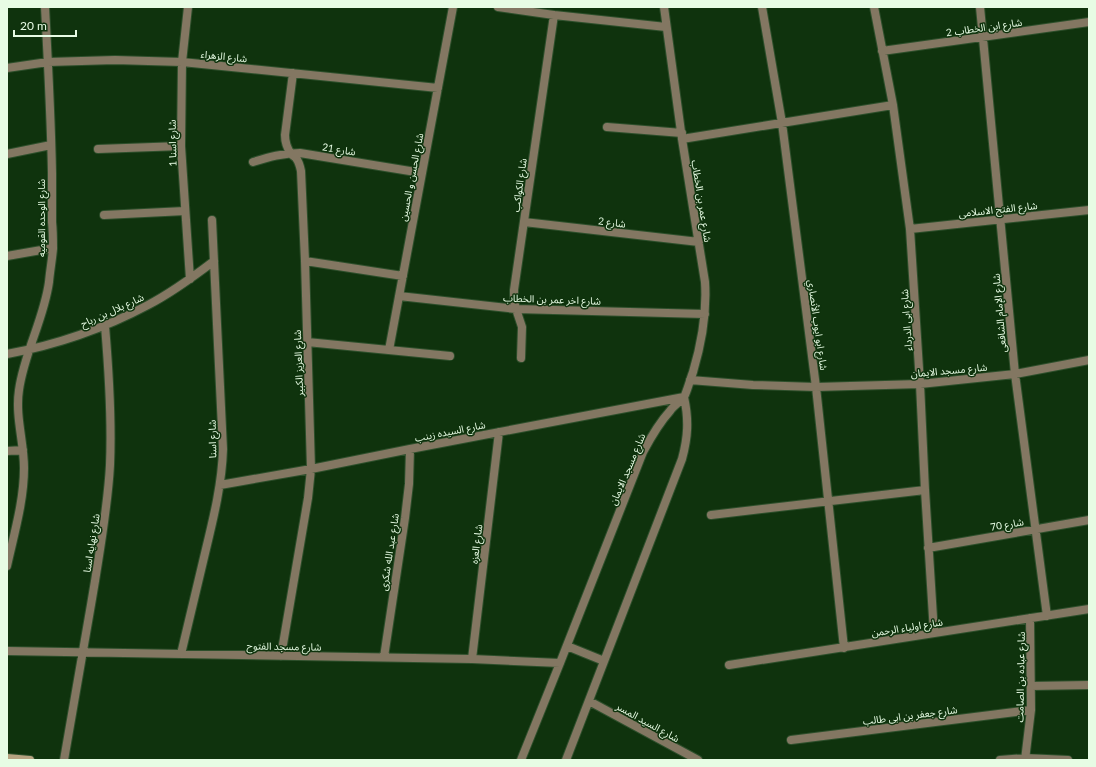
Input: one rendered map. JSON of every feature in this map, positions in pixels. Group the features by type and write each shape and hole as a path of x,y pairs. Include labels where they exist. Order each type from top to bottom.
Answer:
{"street":[{"name":"شارع الوحده القوميه","path":"7,566 23,487 23,450 18,409 19,390 22,373 40,320 49,284 53,248 51,145 45,7"},
{"name":"شارع اسنا 1","path":"188,7 182,62 181,146 190,279"},
{"name":"شارع الحسن و الحسين","path":"389,350 453,7"},
{"path":"498,7 554,15 666,26"},
{"name":"شارع عمر بن الخطاب","path":"664,7 682,136 705,282 706,298 705,314 697,358 684,396"},
{"name":"شارع ابو ايوب الأنصاري","path":"762,7 782,123 816,387 844,648"},
{"name":"شارع ابى الدرداء","path":"874,7 893,105 910,229 934,633"},
{"name":"شارع الإمام الشافعى","path":"980,7 1015,374 1047,616"},
{"name":"شارع الكواكب","path":"521,358 522,327 514,300 514,290 554,15"},
{"name":"شارع ابن الخطاب 2","path":"882,51 1089,22"},
{"name":"شارع الزهراء","path":"7,68 48,62 115,60 182,62 438,88"},
{"name":"شارع العزيز الكبير","path":"281,656 308,498 311,469 308,342 301,171 296,158 290,153 285,141 293,73"},
{"path":"607,127 682,136 782,123 893,105"},
{"path":"7,154 51,145"},
{"path":"98,149 181,146"},
{"name":"شارع 21","path":"253,162 272,156 300,153 422,173"},
{"name":"شارع الفتح الاسلامى","path":"910,229 1089,210"},
{"path":"104,215 185,211"},
{"name":"شارع اسنا","path":"181,654 220,485 222,467 223,449 212,220"},
{"name":"شارع 2","path":"524,222 699,242"},
{"path":"7,256 53,248"},
{"name":"شارع بلال بن رباح","path":"7,354 68,340 105,326 149,305 190,279 214,261"},
{"path":"305,261 403,276"},
{"name":"شارع اخر عمر بن الخطاب","path":"399,296 516,309 705,314"},
{"name":"شارع نهايه اسنا","path":"64,760 106,512 110,465 111,419 110,380 105,326"},
{"path":"308,342 450,356"},
{"name":"شارع مسجد الايمان","path":"690,380 753,385 816,387 920,384 1015,374 1089,360"},
{"path":"566,760 682,459 688,428 684,396"},
{"name":"شارع مسجد الايمان","path":"521,760 643,452 660,422 684,396"},
{"name":"شارع السيده زينب","path":"220,485 311,469 684,396"},
{"name":"شارع العزه","path":"472,659 499,432"},
{"name":"شارع عبد الله شكرى","path":"384,657 405,518 409,484 410,449"},
{"path":"7,451 23,450"},
{"path":"711,515 925,490"},
{"name":"شارع 70","path":"928,548 1089,520"},
{"name":"شارع اولياء الرحمن","path":"729,665 1089,609"},
{"name":"شارع عباده بن الصامت","path":"1025,759 1031,710 1030,618"},
{"path":"567,646 604,661"},
{"name":"شارع مسجد الفتوح","path":"7,651 384,657 560,663"},
{"path":"1031,686 1089,685"},
{"name":"شارع السيد المسر","path":"589,701 698,760"},
{"name":"شارع جعفر بن ابى طالب","path":"791,740 1031,710"},
{"path":"7,758 30,760"},
{"path":"1000,760 1068,760"}]}
